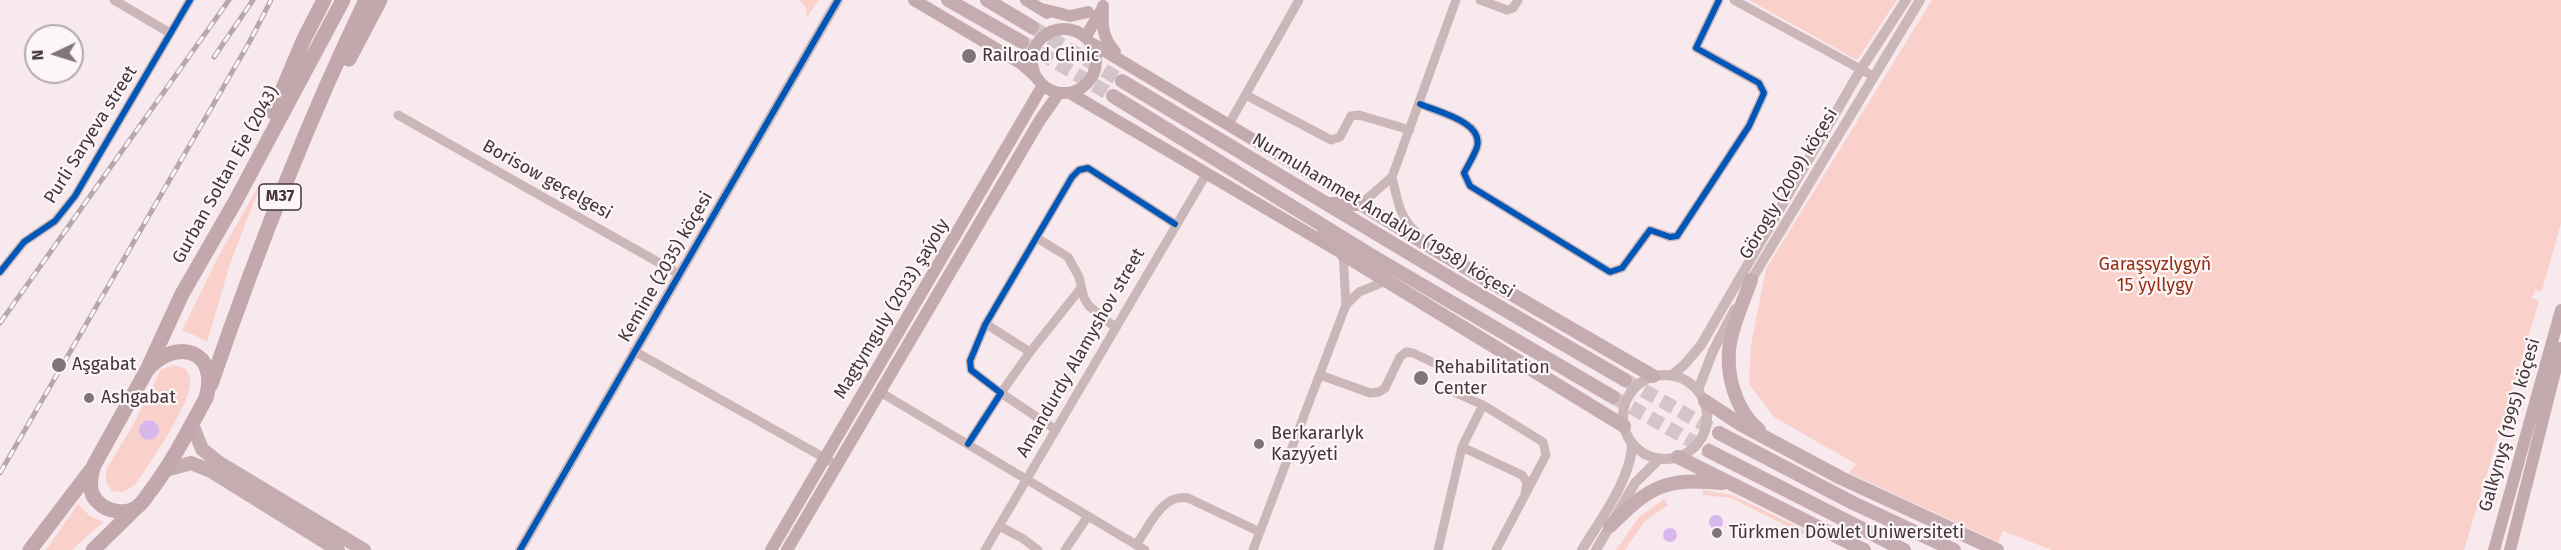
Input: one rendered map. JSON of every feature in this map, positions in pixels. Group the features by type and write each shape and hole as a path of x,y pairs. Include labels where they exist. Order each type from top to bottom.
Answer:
{"highway":[{"path":"235,202 304,39 324,0"},
{"name":"Gurban Soltan Eje (2043)","path":"30,550 94,465 147,370 182,294 235,202 343,0"},
{"name":"Gurban Soltan Eje (2043)","path":"93,550 138,506 166,470 206,398 243,290 303,143 366,0"},
{"path":"303,143 380,0"},
{"name":"Gurban Soltan Eje (2043)","path":"147,370 170,352 189,352 201,359 208,371 209,388 206,398"},
{"name":"Gurban Soltan Eje (2043)","path":"94,465 90,483 96,501 112,510 126,511 138,506"}],"main road":[{"path":"914,0 1022,64 1040,81 1090,103 1624,426"},
{"path":"948,0 1023,42"},
{"path":"987,0 1032,27"},
{"path":"1026,0 1444,255 1653,376"},
{"path":"1042,9 1070,16 1088,12 1102,2"},
{"path":"1079,34 1102,2"},
{"path":"1102,2 1102,29 1106,42 1122,59"},
{"path":"1079,34 1088,12"},
{"path":"1040,81 1032,55 1036,44 1053,30 1079,34"},
{"path":"1064,93 1080,89 1094,74 1096,64 1079,34"},
{"path":"1022,64 1031,84 1030,110"},
{"name":"Magtymguly (2033) şaýoly","path":"771,550 1030,110 1040,81"},
{"name":"Nurmuhammet Andalyp (1958) köçesi","path":"1122,81 1625,380"},
{"name":"Magtymguly (2033) şaýoly","path":"787,550 1041,120 1064,93"},
{"name":"Nurmuhammet Andalyp (1958) köçesi","path":"1113,96 1440,295 1614,397"},
{"path":"1041,120 1060,102 1090,103"},
{"path":"1328,204 1361,204"},
{"path":"1319,221 1343,254"},
{"path":"1444,255 1457,282"},
{"path":"1386,280 1440,295"},
{"path":"1751,280 1730,344 1729,367 1733,391 1742,408 1752,424 1774,443"},
{"name":"Galkynyş (1995) köçesi","path":"2494,550 2561,310"},
{"name":"Galkynyş (1995) köçesi","path":"2510,550 2561,348"},
{"path":"1701,396 1774,443 1848,482 1998,550"},
{"path":"192,424 202,449 218,462 364,550"},
{"path":"1719,434 1853,503 1954,550"},
{"path":"1709,451 1904,550"},
{"path":"1678,457 1864,550"},
{"path":"166,470 191,463 211,471 338,550"},
{"path":"1610,526 1643,495 1665,485 1701,481 1741,488"}],"street":[{"path":"114,0 170,33"},
{"name":"Purli Saryeva street","path":"0,272 24,242 50,225 66,208 190,0"},
{"path":"1229,124 1299,0"},
{"path":"1361,204 1392,177 1456,0"},
{"path":"1480,0 1507,10 1513,9 1518,0"},
{"path":"1420,104 1471,125 1478,135 1477,146 1464,173 1470,186 1610,272 1617,271 1622,268 1650,230 1670,237 1677,236 1749,126 1762,101 1764,93 1759,83 1696,48 1719,0"},
{"path":"1734,0 1872,76"},
{"name":"Görogly (2009) köçesi","path":"1671,375 1684,365 1701,345 1861,69 1906,0"},
{"name":"Görogly (2009) köçesi","path":"1701,396 1713,351 1751,280 1872,76 1920,0"},
{"name":"Kemine (2035) köçesi","path":"520,550 838,1"},
{"path":"1246,95 1331,140 1340,137 1351,116 1359,115 1410,130"},
{"name":"Borisow geçelgesi","path":"398,115 680,274"},
{"path":"1056,429 1001,393 976,374 970,365 986,324 1072,177 1079,170 1088,168 1175,224"},
{"name":"Amandurdy Alamyshov street","path":"985,550 1207,173"},
{"path":"1392,177 1399,209 1407,224 1444,255"},
{"path":"1037,238 1068,257 1079,277 1089,306 1116,328"},
{"path":"1253,550 1346,305 1343,254"},
{"path":"1346,305 1359,292 1386,280"},
{"path":"968,444 1030,352 1081,288"},
{"path":"986,324 1030,352"},
{"path":"634,351 837,465"},
{"path":"1320,375 1370,393 1379,392 1385,388 1400,357 1406,352 1449,370"},
{"path":"1582,550 1625,475 1632,453 1632,443 1624,426 1623,413 1629,395 1636,385 1653,376 1671,375 1689,381 1701,396 1707,420 1702,438 1694,448 1678,457 1659,459 1647,455 1632,443"},
{"path":"880,392 1141,548 1164,505 1172,498 1179,496 1188,498 1260,532"},
{"path":"1456,393 1483,405 1543,442 1546,448 1546,455 1496,550"},
{"path":"1438,550 1462,447 1483,405"},
{"path":"1462,447 1522,475 1527,482 1526,495"},
{"path":"1596,550 1635,483 1659,459"},
{"path":"1065,550 1088,516"},
{"path":"999,526 1023,538 1038,550"}],"green space":[{"path":"799,0 818,0 807,18 806,8"},
{"path":"1749,0 1897,0 1857,60"},
{"name":"Garaşsyzlygyň 15 ýyllygy","path":"1932,0 2561,0 2561,223 2542,291 2535,290 2532,298 2539,301 2464,550 2052,550 2003,531 1998,542 1849,473 1856,464 1774,417 1749,384 1751,345 1766,269"},
{"path":"263,178 230,264 207,342 182,331 218,257"},
{"path":"173,365 184,368 190,380 188,395 167,436 135,485 123,492 112,491 106,482 106,470 133,425 161,370","holes":["150,419 156,422 159,428 157,437 147,440 139,430 141,423"]},
{"path":"1703,490 1732,495 1809,532 1803,534 1731,498 1703,495"},
{"path":"1664,499 1668,505 1644,522 1625,550 1616,550 1639,517"},
{"path":"78,504 90,516 103,522 72,550 46,550"}],"shaded area":[{"path":"149,420 156,423 159,430 156,437 149,440 142,437 139,430 142,423"},
{"path":"1716,515 1721,517 1723,522 1721,527 1716,529 1711,527 1709,522 1711,517"},
{"path":"1670,528 1675,530 1677,535 1675,540 1670,542 1665,540 1663,535 1665,530"}],"tunnel":[{"path":"1032,27 1122,81"},
{"path":"1022,42 1113,96"},
{"path":"1625,380 1719,433"},
{"path":"1613,397 1709,451"}],"railway":[{"path":"0,323 229,0"},
{"path":"214,57 253,0"},
{"path":"0,473 250,41 271,0"}],"cycle path":[{"path":"0,272 24,242 55,221 75,196 190,0"},
{"path":"520,550 838,0"},
{"path":"1420,104 1458,119 1474,131 1477,147 1464,173 1470,186 1610,272 1622,268 1650,230 1670,237 1677,236 1749,126 1764,93 1759,83 1696,48 1719,0"},
{"path":"968,444 1001,393 971,370 970,361 985,325 1072,177 1079,170 1088,168 1175,224"}],"place":[{"name":"Railroad Clinic","path":"969,56"},
{"name":"Aşgabat","path":"59,365"},
{"name":"Rehabilitation Center","path":"1421,378"},
{"name":"Ashgabat","path":"89,398"},
{"name":"Berkararlyk Kazyýeti","path":"1259,444"},
{"name":"Türkmen Döwlet Uniwersiteti","path":"1717,533"}]}
